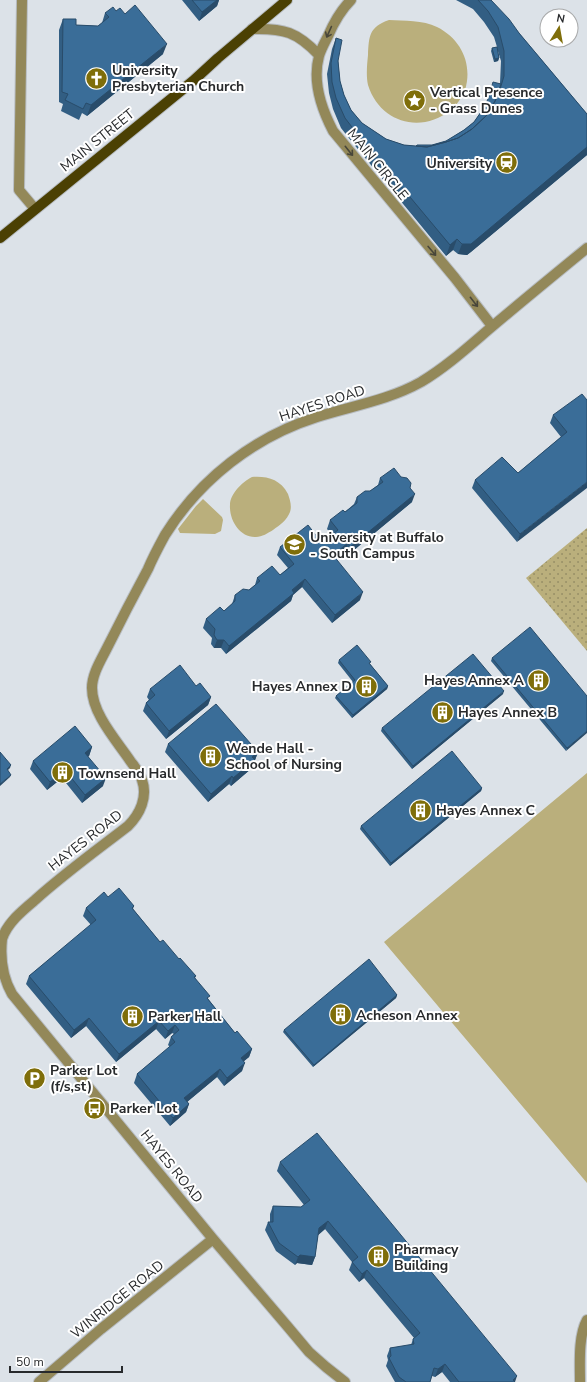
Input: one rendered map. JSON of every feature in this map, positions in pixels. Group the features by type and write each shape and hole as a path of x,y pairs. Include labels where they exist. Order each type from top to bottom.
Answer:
{"main road":[{"name":"MAIN STREET","path":"0,238 193,81 287,0"}],"street":[{"path":"22,0 19,190 35,209"},
{"name":"MAIN CIRCLE","path":"351,0 342,8 335,18 319,55 317,66 318,93 320,102 333,131 455,278 492,326"},
{"path":"252,29 269,29 290,34 306,42 319,55"},
{"name":"HAYES ROAD","path":"345,1382 326,1368 309,1352 213,1239 12,994 4,978 0,964 2,939 11,923 28,906 55,882 128,826 136,818 139,812 144,795 142,780 98,713 93,697 92,684 96,671 134,594 165,535 186,505 209,480 257,444 292,426 317,417 366,404 406,390 422,381 457,357 492,326 587,248"},
{"name":"WINRIDGE ROAD","path":"39,1382 213,1239"},
{"path":"580,1382 581,1345 583,1330 587,1320"}],"shaded area":[{"path":"389,20 420,22 432,25 445,32 459,45 466,62 467,80 465,90 459,101 451,110 427,122 415,123 403,121 392,116 382,108 374,98 368,85 367,78 369,42 371,33 374,29"},
{"path":"252,477 268,478 277,482 285,489 291,505 289,515 283,522 263,536 258,537 250,537 240,531 231,516 230,511 230,505 234,493 244,482"},
{"path":"203,499 222,517 223,520 221,531 215,534 180,533 178,529"},
{"path":"587,528 587,651 526,578"},
{"path":"587,773 587,1183 384,942"}],"building":[{"path":"192,0 217,0 202,12"},
{"path":"478,0 491,0 509,19 587,114 587,147 471,244 462,244 457,239 450,245 345,118 336,98 332,82 331,63 336,38 342,40 338,61 340,81 344,95 351,110 362,123 386,139 404,145 427,147 458,138 472,129 487,115 498,96 504,76 504,51 498,27 488,11"},
{"name":"University Presbyterian Church","path":"135,5 167,44 91,105 86,103 83,109 65,100 68,94 62,92 63,19 76,19 76,25 98,26 109,17 105,13 113,7 116,11 120,8 125,14"},
{"path":"497,47 499,58 495,59 492,48"},
{"path":"493,82 501,84 495,101 487,115 472,129 458,138 446,142 427,147 416,146 432,145 446,141 474,122 488,99"},
{"path":"582,394 587,400 587,482 520,534 475,480 502,457 518,473 567,432 553,415"},
{"path":"394,468 401,477 407,478 411,483 410,488 415,494 350,547 348,543 333,555 363,592 335,615 305,579 292,590 294,593 229,646 224,640 217,640 214,635 215,629 206,619 220,607 224,611 235,601 235,595 243,589 249,590 260,581 257,578 272,566 280,575 294,564 280,547 308,525 322,543 338,530 330,520 343,510 345,512 357,503 357,497 365,491 370,491 383,482 380,478"},
{"name":"Hayes Annex A","path":"530,627 587,696 587,731 567,748 492,658"},
{"name":"Hayes Annex D","path":"357,645 371,662 369,663 388,686 353,715 336,696 355,680 339,660"},
{"name":"Hayes Annex B","path":"473,654 504,691 413,766 382,728"},
{"name":"Wende Hall - School of Nursing","path":"180,665 196,686 200,683 211,697 169,731 146,703 155,695 150,689"},
{"name":"Wende Hall - School of Nursing","path":"216,704 258,752 252,757 255,760 233,778 232,776 211,794 168,744"},
{"name":"Townsend Hall","path":"75,726 92,747 85,753 106,778 85,795 65,770 50,782 33,761"},
{"name":"Hayes Annex C","path":"452,751 482,788 391,863 361,826"},
{"path":"0,752 11,765 7,769 11,775 0,784"},
{"name":"Parker Hall","path":"119,888 134,906 132,908 160,942 163,940 196,976 194,977 210,996 207,998 235,1033 237,1031 252,1049 241,1058 245,1063 227,1078 220,1069 184,1098 189,1104 173,1118 137,1074 175,1042 171,1037 179,1030 175,1025 168,1031 159,1021 119,1054 89,1018 74,1030 29,976 96,920 86,908 104,892 108,897"},
{"name":"Acheson Annex","path":"369,959 397,995 314,1065 284,1030"},
{"name":"Pharmacy Building","path":"317,1133 517,1376 513,1380 515,1382 459,1382 445,1364 438,1369 434,1368 430,1382 406,1382 399,1377 389,1358 391,1356 390,1348 414,1344 413,1339 420,1333 367,1270 362,1274 352,1262 358,1257 328,1221 319,1228 315,1257 300,1255 298,1257 279,1243 268,1222 273,1222 273,1206 301,1207 310,1200 280,1162"}],"place":[{"name":"University Presbyterian Church","path":"96,78"},
{"name":"Vertical Presence - Grass Dunes","path":"415,100"},
{"name":"University","path":"507,163"},
{"name":"University at Buffalo - South Campus","path":"294,545"},
{"name":"Hayes Annex A","path":"539,680"},
{"name":"Hayes Annex D","path":"367,686"},
{"name":"Hayes Annex B","path":"442,712"},
{"name":"Wende Hall - School of Nursing","path":"210,756"},
{"name":"Townsend Hall","path":"63,773"},
{"name":"Hayes Annex C","path":"420,810"},
{"name":"Acheson Annex","path":"340,1015"},
{"name":"Parker Hall","path":"133,1016"},
{"name":"Parker Lot (f/s,st)","path":"35,1078"},
{"name":"Parker Lot","path":"94,1108"},
{"name":"Pharmacy Building","path":"379,1257"}]}
